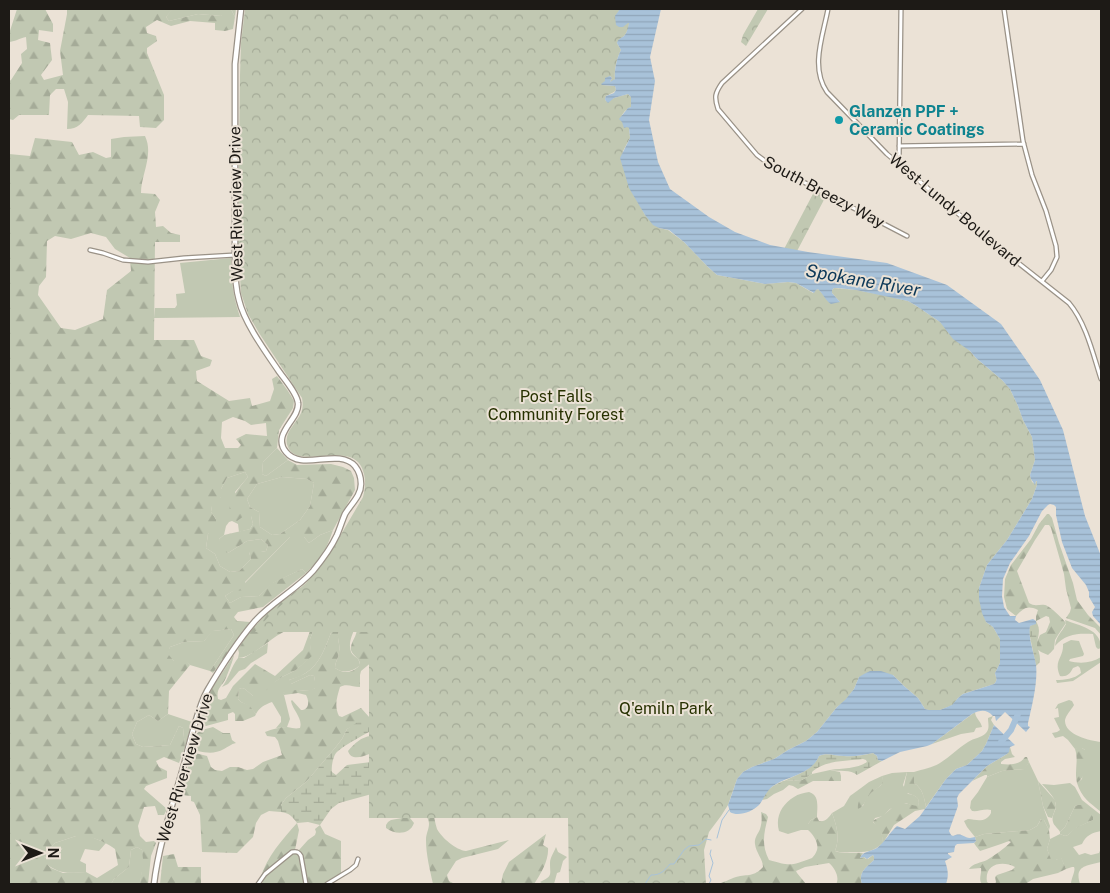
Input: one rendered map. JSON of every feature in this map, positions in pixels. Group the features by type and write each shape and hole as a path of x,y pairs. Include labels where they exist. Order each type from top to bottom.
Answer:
{"street":[{"name":"West Riverview Drive","path":"154,884 162,844 201,702 205,694 245,633 257,619 303,581 318,564 332,544 343,518 358,496 361,488 360,475 352,463 346,460 331,458 303,460 290,456 284,450 282,441 284,433 298,410 297,400 295,394 246,320 236,287 235,64 241,9"},
{"name":"South Breezy Way","path":"802,9 722,83 716,92 715,101 718,110 757,156 907,236"},
{"name":"West Lundy Boulevard","path":"828,9 818,60 819,72 830,96 887,154 1076,311 1082,322 1101,379"},
{"path":"899,164 901,9"},
{"path":"1004,9 1024,144 1032,175 1046,211 1056,246 1057,257 1051,270 1042,281"},
{"path":"899,146 1024,144"},
{"path":"90,250 123,260 148,262 235,255"},
{"path":"258,884 265,874 292,852 296,851 301,856 306,884"},
{"path":"327,884 350,870 356,865 358,859"}],"green space":[{"path":"17,9 45,9 53,24 53,32 39,30 38,40 50,43 52,60 41,75 44,80 63,75 60,51 67,9 173,9 166,17 169,21 198,14 221,16 225,10 231,9 235,17 233,29 225,31 215,30 215,23 190,21 171,26 157,20 146,27 147,33 156,36 157,41 147,48 147,53 164,95 164,120 156,128 140,127 139,116 88,115 77,127 67,129 68,102 64,89 56,89 50,95 49,115 19,115 13,120 9,119 9,81 22,63 21,54 27,49 26,37 9,42 9,34"},
{"path":"172,9 231,9 221,16 198,14 169,21 166,17"},
{"path":"231,9 236,9 235,17"},
{"name":"Post Falls Community Forest","path":"245,9 620,9 616,16 629,23 629,26 625,35 617,43 621,50 616,64 615,79 610,82 612,78 610,76 602,85 615,86 616,90 606,96 606,101 628,94 631,97 631,107 625,111 621,118 623,124 629,128 630,138 622,156 645,215 659,228 668,230 684,242 717,275 765,284 796,283 813,293 818,289 825,296 840,302 832,293 834,288 856,290 908,301 940,322 1010,389 1032,437 1035,460 1030,475 1032,482 1035,484 1037,480 1037,485 1032,499 1007,540 987,565 979,588 986,622 993,627 1000,639 1000,663 995,673 996,680 994,684 963,694 953,705 940,710 929,710 925,709 918,698 893,675 859,677 854,689 845,701 837,707 817,732 806,741 774,759 743,772 737,779 728,805 709,832 704,850 706,884 569,884 568,818 369,818 369,632 255,632 269,616 306,583 320,565 336,543 363,497 365,483 364,474 359,463 350,457 339,455 303,456 294,454 288,447 288,433 301,413 303,406 302,398 259,333 248,314 241,293 238,246 240,75"},
{"path":"758,9 768,9 746,46 741,42 743,35"},
{"path":"145,136 148,157 141,193 155,194 160,200 155,212 156,227 163,226 171,233 180,235 180,242 155,242 154,340 194,340 201,356 212,360 210,366 196,371 197,381 229,401 250,398 252,406 270,401 274,389 272,379 277,376 294,401 293,408 279,430 277,448 263,462 262,474 266,476 288,460 297,465 331,464 351,471 355,490 333,530 320,535 309,543 304,537 290,537 245,582 248,590 233,591 225,596 230,603 241,597 259,596 272,583 302,569 306,573 263,607 238,612 234,617 237,621 250,622 213,673 210,671 234,635 231,629 213,631 204,641 184,642 170,647 168,654 174,661 186,661 190,665 169,691 168,714 158,721 149,715 137,722 132,734 136,744 143,747 170,745 179,726 183,728 185,747 179,763 164,757 156,761 159,767 167,771 167,778 146,786 144,789 167,809 164,815 158,815 155,806 144,807 138,826 140,836 146,842 154,841 156,843 151,856 148,884 140,884 143,859 142,850 137,847 131,850 129,867 114,879 111,884 9,884 9,154 30,156 35,138 72,142 79,155 93,152 106,158 111,157 111,139","holes":["91,233 106,237 115,249 130,258 131,271 107,290 103,319 75,330 61,328 38,295 39,286 46,277 47,241 55,236 71,239","233,417 251,425 266,423 267,436 246,434 236,439 241,445 238,448 225,448 221,438 222,422","245,472 248,477 232,501 229,518 237,521 244,516 251,516 253,524 250,529 224,535 219,539 221,550 228,553 247,541 261,539 268,545 266,551 261,552 256,548 249,552 251,559 239,571 230,572 220,566 215,554 206,548 208,534 216,525 216,519 211,512 212,506 219,501 221,489 227,478","282,477 307,479 314,483 310,506 300,520 280,534 272,535 260,527 259,512 250,507 247,499 257,484","76,836 87,837 101,841 115,849 118,865 97,878 86,872 63,873 51,868 46,863 44,855 55,843"]},
{"path":"815,190 826,196 796,253 783,251"},
{"path":"231,258 233,288 240,317 154,318 155,308 175,308 177,305 176,294 185,293 180,263"},
{"path":"277,448 288,460 266,476 262,474 263,462"},
{"path":"245,472 248,477 235,492 244,516 251,516 253,524 250,529 239,532 238,524 232,521 229,522 224,535 219,539 228,553 247,541 261,539 268,545 266,551 249,552 251,559 239,571 230,572 220,566 215,554 206,548 208,534 216,519 211,512 212,505 221,497 221,489 227,478"},
{"path":"282,477 307,479 314,483 310,506 300,520 280,534 272,535 260,527 259,512 250,507 247,499 257,484"},
{"path":"1047,514 1052,518 1077,600 1101,628 1101,635 1095,628 1066,618 1071,608 1064,574 1051,528 1049,525 1045,525 1017,571 1029,603 1047,606 1066,623 1055,640 1054,649 1048,655 1037,649 1037,642 1040,635 1046,632 1050,622 1049,617 1046,616 1036,621 1038,610 1031,608 1024,609 1016,616 1007,609 1004,597 1005,579 1011,565"},
{"path":"333,530 323,554 306,573 302,569 273,583 259,596 241,597 230,603 225,596 245,583 290,537 304,537 309,543 320,535"},
{"path":"300,588 305,593 367,605 373,661 361,671 360,687 347,685 340,687 336,705 339,716 342,717 361,708 370,718 347,729 342,739 306,782 286,798 281,805 281,812 269,811 261,815 256,823 253,837 237,853 202,852 200,815 194,802 191,801 191,796 182,795 191,752 207,756 211,767 222,771 230,767 247,770 253,769 263,762 282,755 278,741 275,737 267,736 265,732 282,727 300,728 299,718 291,701 301,710 304,710 308,704 306,695 298,693 284,695 282,693 315,688 314,676 310,675 291,684 286,682 304,674 315,665 333,628 314,629 310,639 312,656 296,670 275,682 260,696 253,696 245,689 239,689 238,699 249,705 256,714 255,716 243,721 235,721 235,714 233,712 228,714 228,720 206,726 199,725 207,696 234,655 226,678 218,690 218,699 221,700 226,698 233,686 255,664 275,676 303,650 310,631 299,625 282,633 248,655 238,658 238,649 248,634 269,611","holes":["340,628 357,628 351,650 360,664 351,671 340,671 335,668 339,654 338,635"]},
{"path":"1065,620 1094,632 1101,648 1098,649 1096,647 1093,634 1077,634 1067,637 1055,646 1066,624"},
{"path":"1036,621 1039,628 1037,646 1040,662 1036,666 1029,632 1030,626 1036,623"},
{"path":"355,627 350,649 352,654 359,660 360,665 351,671 341,671 335,668 339,654 338,638 340,628"},
{"path":"333,628 315,665 302,675 289,680 291,684 310,675 314,676 315,688 311,691 297,690 283,693 290,719 287,727 276,728 281,722 281,717 272,702 262,706 256,714 249,706 238,699 239,689 245,689 253,696 296,670 311,656 310,639 314,629"},
{"path":"231,629 234,635 210,671 190,665 185,661 174,661 167,654 170,647 184,642 204,641 212,631"},
{"path":"1071,640 1079,641 1084,654 1069,661 1094,661 1101,657 1101,662 1073,681 1057,683 1056,680 1069,679 1081,673 1078,666 1065,676 1060,676 1058,671 1063,644"},
{"path":"268,643 267,653 245,669 239,671 228,684 222,687 238,658 244,658"},
{"path":"1069,700 1074,705 1065,720 1069,730 1085,739 1101,742 1101,812 1084,796 1077,783 1082,779 1085,750 1082,748 1075,749 1063,736 1055,738 1052,733 1060,730 1054,718 1059,717 1058,708 1055,709 1058,704"},
{"path":"975,712 982,727 976,728 974,732 961,734 932,744"},
{"path":"168,714 192,722 185,747 183,728 179,726 170,745 143,747 136,744 132,734 137,722 149,715 158,721"},
{"path":"993,716 991,720 994,725 982,751 967,765 956,769 946,779 926,807 921,791 914,783 914,772 937,765 968,742 984,735 988,729 988,718"},
{"path":"364,718 386,723 336,753 332,762 332,772 336,775 347,765 371,762 379,792 339,803 331,809 320,825 308,822 297,823 290,815 281,812 281,805 286,798 306,782 342,739 347,729"},
{"path":"213,727 223,733 230,733 232,740 236,743 217,752 198,751 194,739 197,733"},
{"path":"371,736 382,748 363,756 354,757 350,755 348,751 356,743 361,739"},
{"path":"1010,747 1015,757 1005,759 1001,764 1014,764 1027,757 1029,762 1025,769 1002,771 987,777 985,775 972,781 987,766 1007,754"},
{"path":"1079,747 1085,750 1085,764 1083,776 1077,783 1075,749"},
{"path":"873,753 877,756 878,760 882,761 857,775 848,771 830,770 859,766 867,762 866,760 830,763 817,768 812,774 802,780 784,781 813,765 819,756 822,755 851,756"},
{"path":"1029,762 1038,781 1043,806 1050,826 1049,830 1044,820 1041,819 1037,826 1030,830 984,834 975,837 964,821 968,819 984,820 991,813 991,810 972,811 970,808 971,801 987,777 1002,771 1024,769"},
{"path":"830,770 840,772 841,781 813,781 798,789 789,785 767,799 762,800 767,791 783,781 802,780 812,774"},
{"path":"907,772 903,785 908,794 917,798 919,801 918,807 906,803 890,809 883,816 875,818 873,822 881,831 883,843 875,849 865,852 835,851 837,832 832,813 844,806 850,796 861,788 858,807 863,806 869,795 881,785 882,776"},
{"path":"907,772 914,772 914,783 924,797 926,807 925,809 915,811 894,825 883,843 881,833 873,821 900,803 918,806 917,797 903,791"},
{"path":"882,776 882,784 871,793 858,809 861,788"},
{"path":"1038,781 1055,800 1056,807 1052,818 1048,817 1043,806"},
{"path":"1070,783 1075,787 1082,800 1101,815 1101,831 1090,835 1085,838 1082,844 1073,847 1079,855 1099,853 1101,848 1101,862 1083,867 1080,870 1080,884 1071,884 1074,867 1066,869 1061,858 1051,860 1047,849 1050,839 1060,834 1068,835 1075,828 1093,820 1079,805 1075,806 1065,827 1060,832 1054,825 1053,818 1056,803 1042,784"},
{"path":"809,792 815,796 817,802 817,817 808,824 808,830 788,834 779,831 778,821 783,807 796,796"},
{"path":"1082,805 1093,817 1093,820 1076,828 1068,835 1060,834 1075,806"},
{"path":"432,809 439,832 446,840 462,850 466,851 509,840 498,849 456,861 447,875 449,881 455,884 433,884 427,857 426,840 429,826 427,817"},
{"path":"761,812 768,817 764,833 764,844 769,860 790,864 812,858 817,850 817,844 814,836 808,830 808,824 817,817 819,821 825,820 832,813 837,832 835,851 863,853 860,858 864,857 866,859 873,855 874,857 874,860 862,873 862,884 836,884 836,873 829,863 805,867 796,871 806,884 717,884 736,877 754,874 763,867 755,842 761,825"},
{"path":"410,818 414,823 406,832 398,833 386,828 386,825 391,820"},
{"path":"1042,818 1049,830 1050,839 1047,849 1051,859 1056,860 1061,857 1066,869 1058,873 1033,879 1027,883 995,884 995,877 997,875 1012,870 1015,867 1000,864 991,867 988,871 987,882 990,884 982,884 980,880 981,868 969,869 975,864 990,858 1011,842 1009,841 980,851 974,843 976,841 975,837 984,834 1030,830 1037,826"},
{"path":"297,823 299,830 295,850 260,879 271,856"},
{"path":"320,825 325,834 341,841 341,874 325,884 307,884 302,855 299,850 315,835 315,829"},
{"path":"546,834 543,845 548,848 546,862 534,884 501,884 503,874 509,862"},
{"path":"76,836 89,836 106,843 99,851 85,849 80,861 86,864 86,872 64,872 55,870 45,863 44,855 55,843"},
{"path":"137,847 142,850 144,859 140,884 111,884 114,879 129,867 131,850"},
{"path":"556,847 558,852 567,857 563,861 560,872 557,873 554,884 543,884 540,882 550,875 550,861"},
{"path":"293,853 300,856 305,884 263,884 262,881 266,875"},
{"path":"174,854 178,867 201,867 201,884 160,884 163,856"}],"water":[{"name":"Spokane River","path":"620,9 661,9 650,57 655,81 649,120 658,162 670,189 709,217 735,232 770,245 887,263 947,285 1001,324 1040,380 1063,430 1085,516 1101,556 1101,625 1093,616 1092,612 1095,607 1089,597 1086,585 1072,568 1062,542 1056,507 1050,504 1042,511 1029,536 1010,563 1003,579 1002,596 1004,607 1010,616 1016,616 1015,620 1019,623 1033,619 1036,621 1036,624 1030,626 1030,641 1036,665 1036,679 1028,723 1030,727 1026,732 1005,712 996,721 995,716 988,712 978,712 972,714 932,744 900,752 882,761 878,760 877,756 873,753 859,756 828,754 819,756 816,762 805,771 773,786 753,810 741,814 730,812 728,805 737,779 743,772 774,759 806,741 817,732 845,700 854,689 859,677 870,671 881,671 893,675 918,698 925,709 929,710 940,710 952,705 963,694 995,683 995,673 1000,663 1000,639 993,627 986,622 982,613 979,588 987,565 1007,540 1032,499 1037,485 1037,481 1035,485 1030,475 1035,460 1032,437 1010,389 1002,380 970,351 953,339 940,322 908,301 856,290 834,288 832,293 840,302 831,304 818,289 814,293 796,283 765,284 717,275 684,242 669,230 653,225 629,188 620,158 630,138 629,128 624,128 619,119 631,107 631,97 628,94 614,98 608,103 605,99 606,96 614,93 616,90 615,86 601,84 605,81 605,78 610,76 612,78 610,82 615,79 616,64 621,50 617,43 628,29 629,23 623,27 616,25 615,16"},
{"path":"994,725 1015,745 1010,747 1007,754 987,766 957,798 958,806 949,831 953,836 958,834 970,838 975,837 976,841 974,843 957,844 954,852 948,853 952,857 945,861 948,872 946,884 862,884 862,873 874,860 874,857 873,855 867,859 864,857 860,858 861,856 880,846 897,826 905,829 920,816 946,779 956,769 967,765 982,751"}],"waterway":[{"path":"1001,742 1011,730 1018,714"},
{"path":"717,838 722,820 729,810"},
{"path":"645,884 651,875 660,873 670,864 674,864 689,846 699,845 706,839 711,840"},
{"path":"709,884 713,863 710,854 711,850"}],"place":[{"name":"Glanzen PPF + Ceramic Coatings","path":"839,120"}],"park label":[{"name":"Q'emiln Park","path":"666,708"}]}
